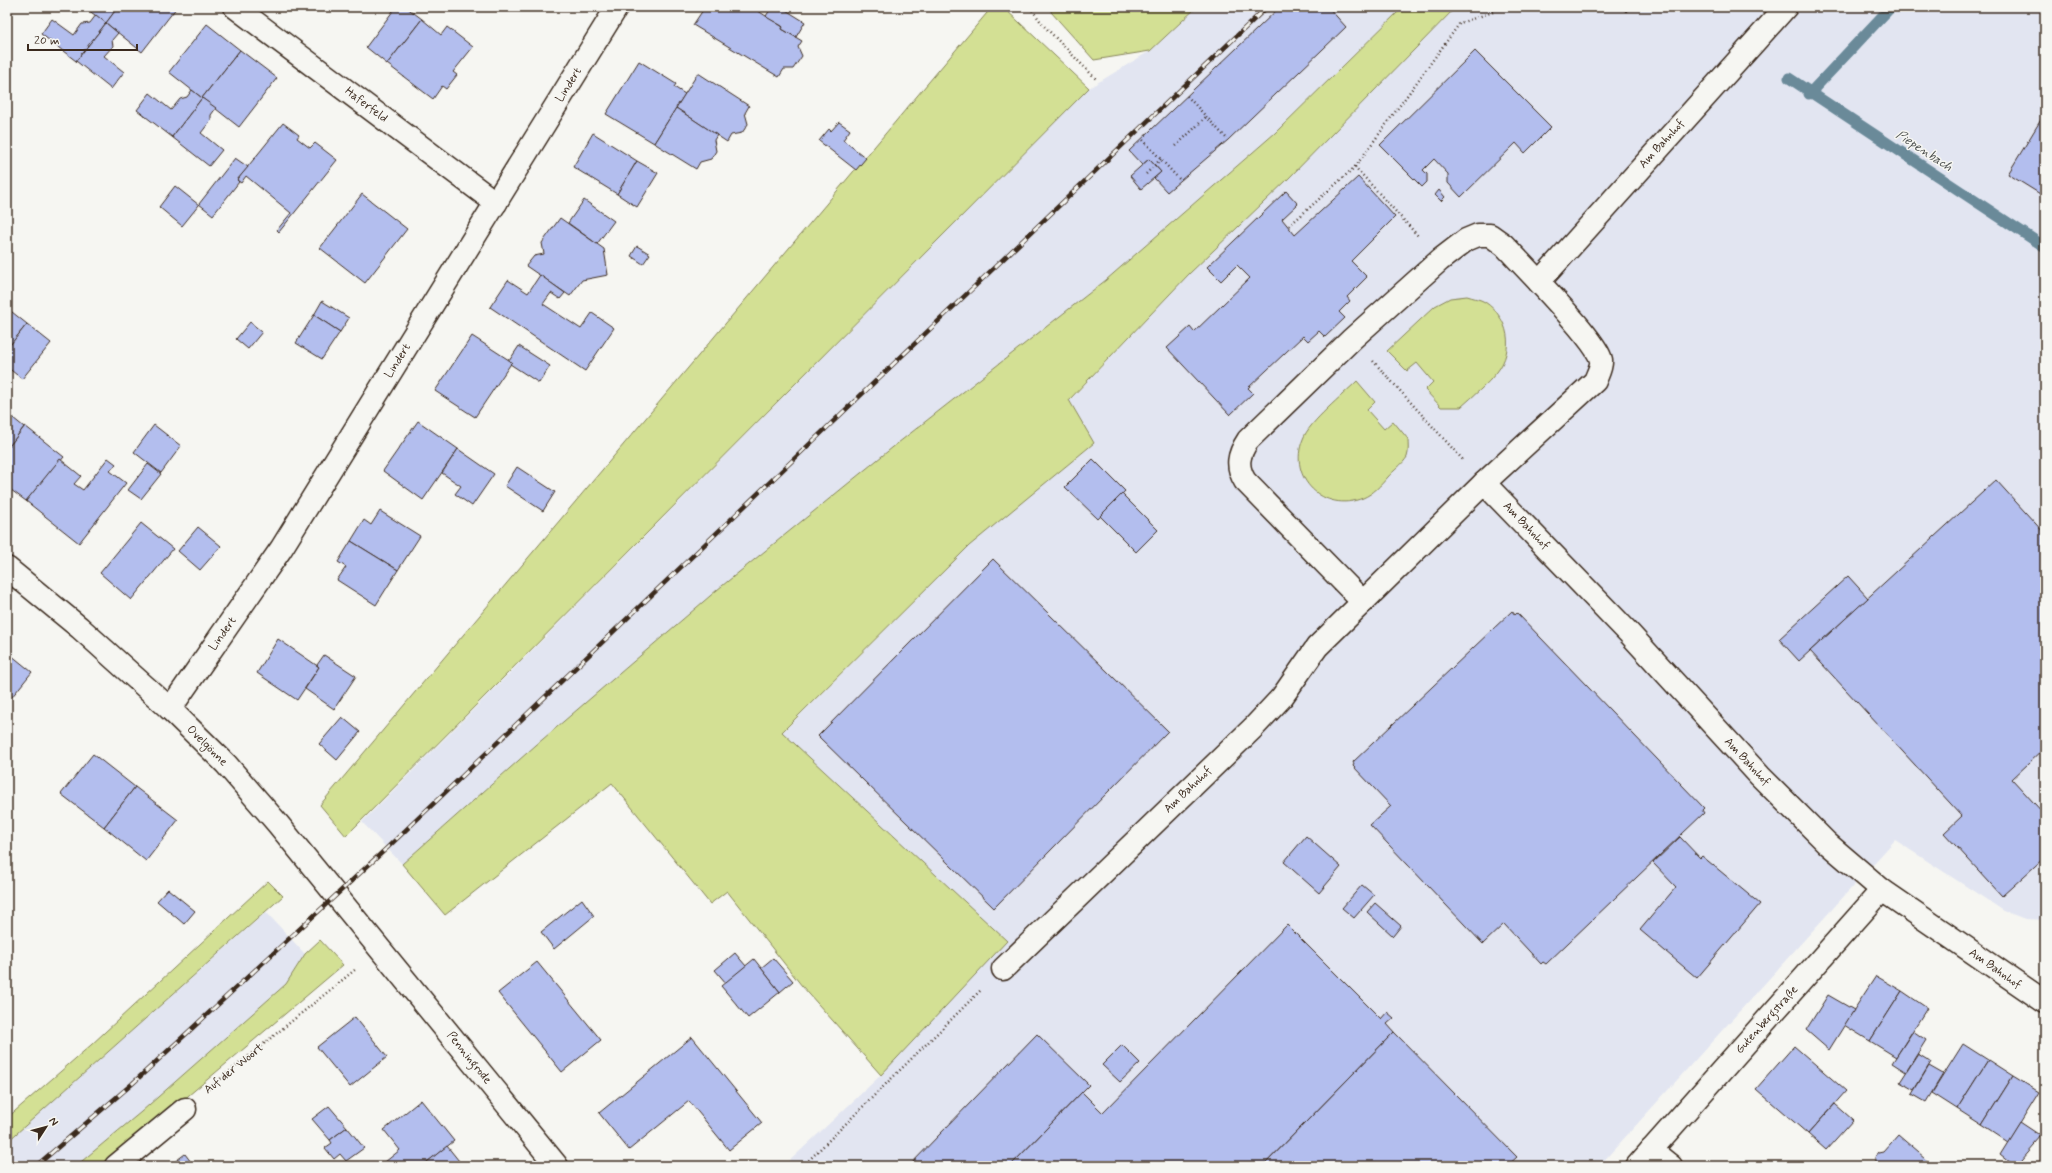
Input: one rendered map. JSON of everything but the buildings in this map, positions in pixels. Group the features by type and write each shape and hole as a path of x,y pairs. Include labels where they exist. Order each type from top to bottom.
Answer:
{"street":[{"name":"Haferfeld","path":"235,7 496,203"},
{"name":"Lindert","path":"170,709 282,549 617,7"},
{"name":"Am Bahnhof","path":"1539,282 1786,7"},
{"name":"Am Bahnhof","path":"1003,969 1253,728 1282,697 1317,647 1363,602 1484,483 1595,381 1600,369 1601,360 1595,348 1539,282 1504,244 1490,235 1478,235 1466,240 1440,260 1352,339 1248,440 1242,450 1239,460 1239,471 1245,481 1363,602"},
{"name":"Am Bahnhof","path":"1484,483 1628,632 1760,776 1827,843 1882,890 2045,1002"},
{"name":"Ovelgönne","path":"7,568 80,628 170,709 226,764 278,824 381,950"},
{"name":"Gutenbergstraße","path":"1637,1166 1882,890"},
{"name":"Penningrode","path":"381,950 557,1166"},
{"path":"116,1166 185,1109"},
{"path":"1651,1150 1672,1166"}],"path":[{"path":"1030,7 1044,26 1096,79"},
{"path":"1288,226 1356,167 1460,23 1493,12"},
{"path":"1187,96 1228,140"},
{"path":"1176,146 1206,117"},
{"path":"1143,140 1180,180"},
{"path":"1146,174 1161,160"},
{"path":"1356,167 1440,260"},
{"path":"1376,364 1484,483"},
{"path":"803,1166 1003,969"},
{"name":"Auf der Woort","path":"185,1109 352,972"}],"shaded area":[{"path":"1197,7 1403,7 1275,133 1106,280 898,443 717,590 536,745 402,864 362,822 1089,88 1150,51"},
{"path":"1456,7 2045,7 2045,920 2025,919 2004,911 1895,840 1599,1166 784,1166 881,1075 1006,941 782,733 969,546 1094,443 1069,401 1189,274 1288,179"},
{"path":"266,912 305,954 286,984 141,1112 76,1166 7,1166 7,1142"}],"green space":[{"path":"992,7 1003,7 1089,88 346,836 320,805"},
{"path":"1052,7 1197,7 1150,51 1094,60 1051,12"},
{"path":"1403,7 1456,7 1288,179 1189,274 1069,400 1094,443 969,546 782,732 1007,941 881,1075 802,986 727,891 710,904 612,783 445,915 402,864 536,745 717,590 898,443 1106,280 1275,133"},
{"path":"1467,296 1485,302 1500,316 1507,334 1506,354 1503,363 1493,377 1461,407 1441,407 1425,390 1433,382 1417,363 1407,371 1387,351 1435,306 1450,298"},
{"path":"1357,381 1375,402 1367,410 1384,429 1393,421 1408,439 1408,455 1380,486 1370,494 1363,498 1349,502 1335,501 1323,497 1312,489 1305,479 1300,467 1299,453 1306,432 1327,409"},
{"path":"268,881 283,896 7,1142 7,1118 91,1045"},
{"path":"320,940 343,965 105,1166 76,1166 141,1112 286,984 305,954"}],"waterway":[{"path":"1809,94 1891,7"},
{"name":"Piepenbach","path":"1789,78 2045,247"}],"railway":[{"path":"36,1166 132,1084 387,848 1267,7"}]}
